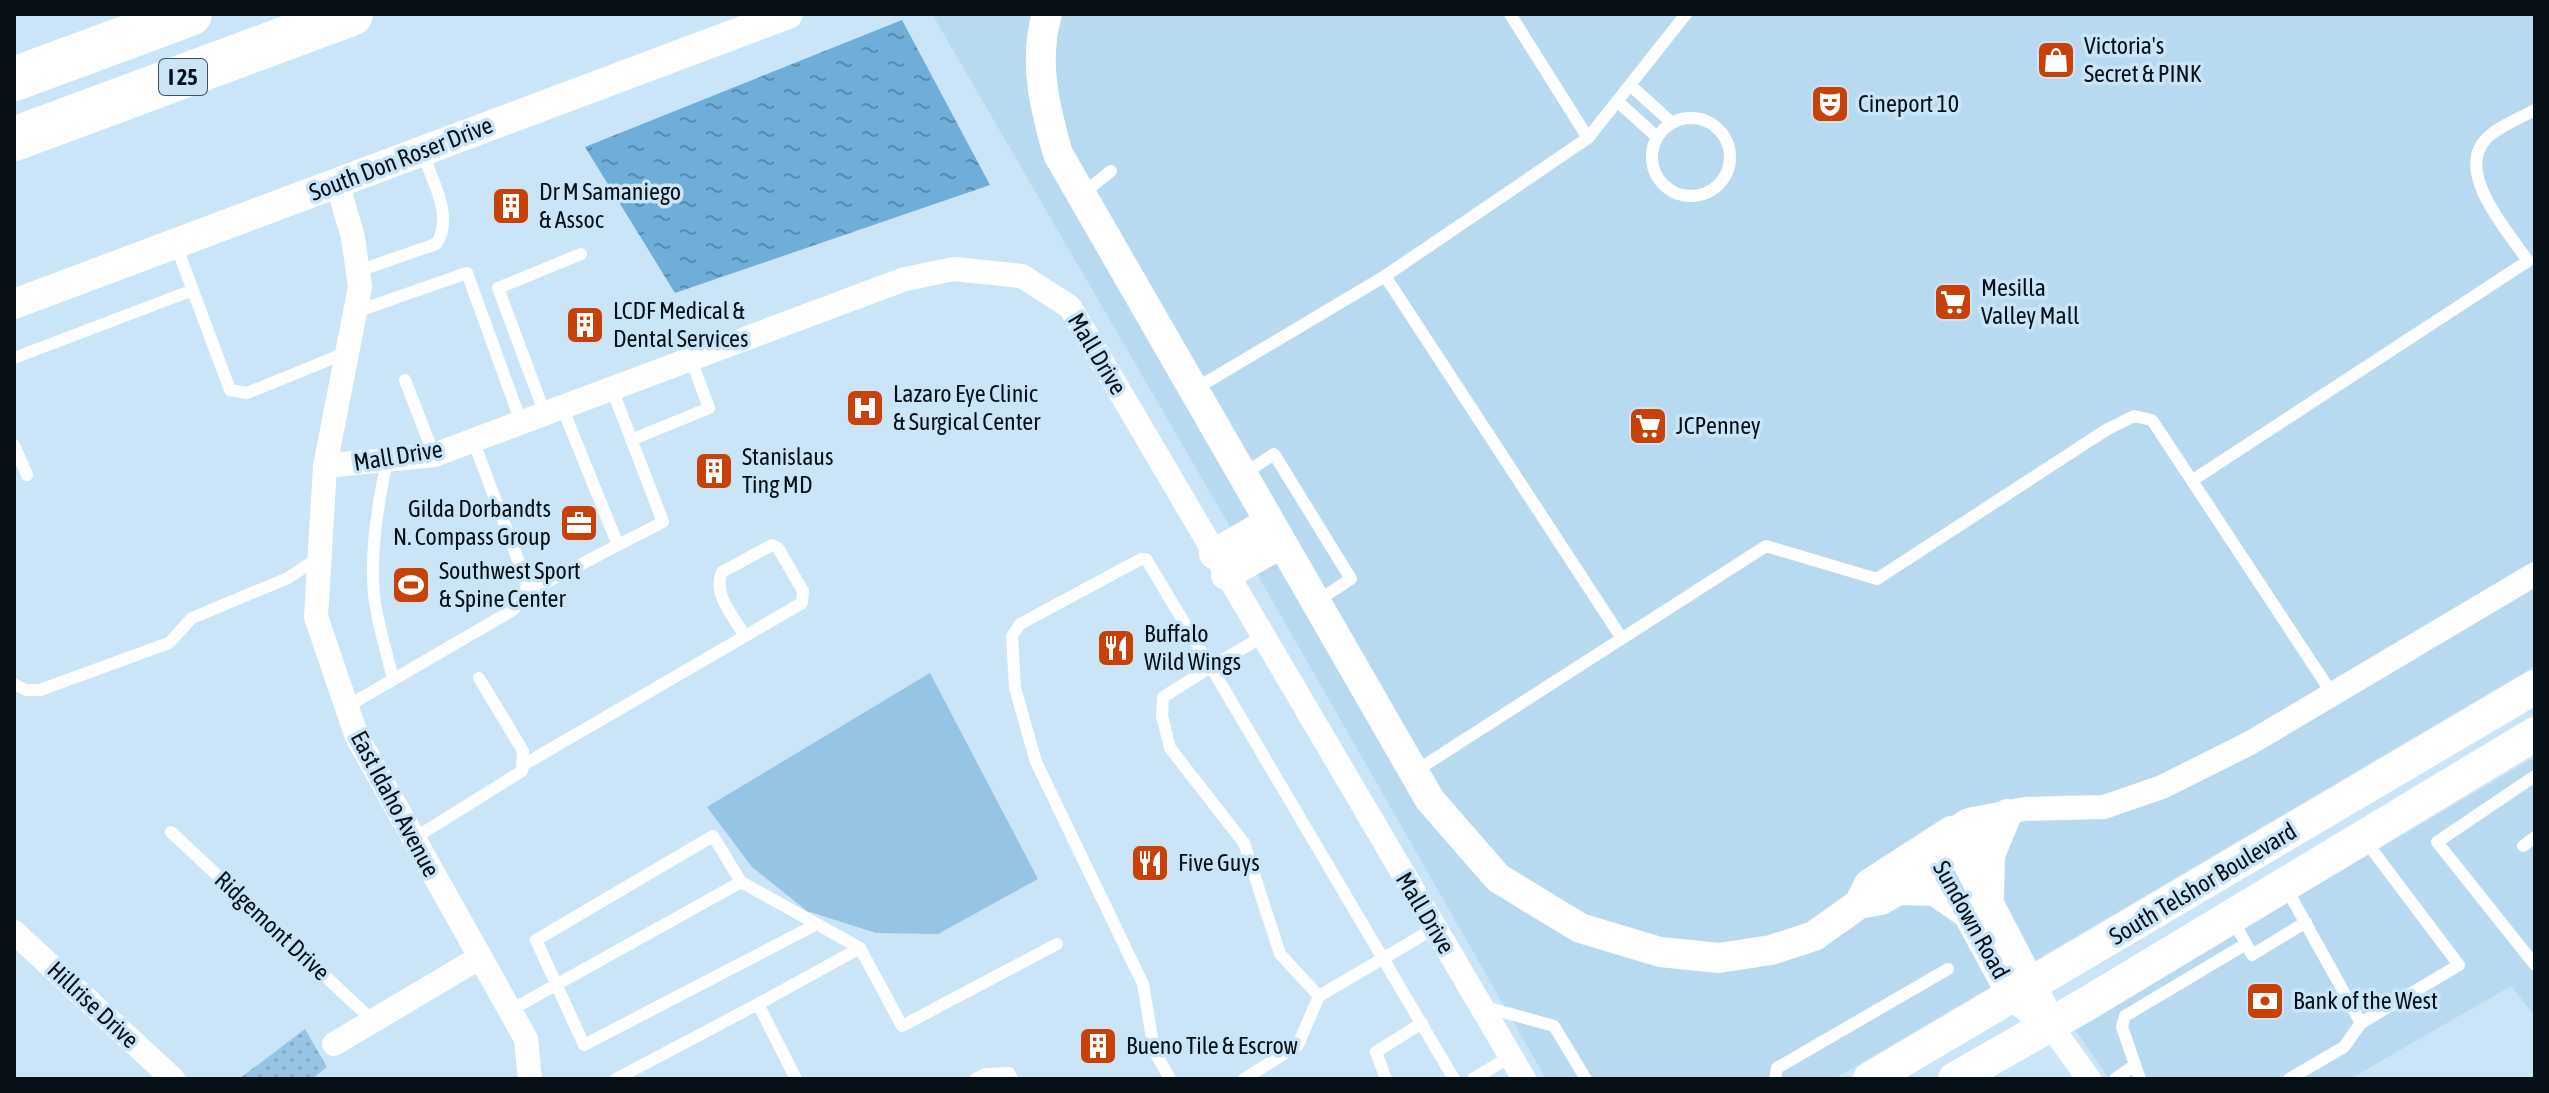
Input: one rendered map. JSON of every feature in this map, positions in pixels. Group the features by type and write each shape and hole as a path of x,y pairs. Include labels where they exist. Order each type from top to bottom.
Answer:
{"highway":[{"name":"I 25","path":"14,79 190,14"},
{"name":"I 25","path":"14,139 351,14"}],"main road":[{"name":"South Telshor Boulevard","path":"1955,1079 2050,1025 2238,931 2285,886 2364,839 2527,721"},
{"name":"South Telshor Boulevard","path":"1870,1079 2022,989 2527,721"}],"street":[{"name":"South Don Roser Drive","path":"14,304 788,14"},
{"path":"1027,14 1040,58 1049,124 1058,154 1430,800 1498,878 1580,928 1660,952 1719,958 1771,950 1814,936 1859,904 1881,900 1898,890 1946,848"},
{"path":"1040,58 1047,14"},
{"name":"East Idaho Avenue","path":"337,183 353,237 360,287 325,466 316,617 357,737 526,1039 530,1079"},
{"name":"Mall Drive","path":"325,466 434,455 905,279 954,269 1022,276 1070,307 1524,1079"},
{"path":"1220,564 1275,532"},
{"path":"1859,904 1869,884 1946,848 2007,814 2063,806 2104,807 2162,787 2250,743 2535,574"},
{"path":"1898,890 1935,891 1979,909 1990,855 2007,814"},
{"name":"Sundown Road","path":"1946,848 2022,989 2089,1079"},
{"name":"Hillrise Drive","path":"14,932 173,1079"},
{"path":"334,1044 479,958"}],"lane":[{"path":"1510,14 1588,138"},
{"path":"1193,390 1385,276 1588,138 1686,14"},
{"path":"1630,85 1672,123"},
{"path":"1617,101 1657,137"},
{"path":"2193,480 2528,261 2480,189 2475,163 2485,139 2535,110"},
{"path":"1690,117 1703,119 1725,135 1730,161 1720,184 1698,196 1673,192 1656,174 1653,149 1657,137 1672,123 1690,117"},
{"path":"358,271 436,244 440,237 444,215 422,151"},
{"path":"1081,195 1111,171"},
{"path":"176,243 230,390 247,393 348,352"},
{"path":"581,254 498,288 517,338 618,545"},
{"path":"355,313 467,273 521,422"},
{"path":"1385,276 1621,637"},
{"path":"14,358 193,290"},
{"path":"494,347 517,338"},
{"path":"631,440 709,408 691,359"},
{"path":"405,380 434,455"},
{"path":"346,707 513,610 526,593 663,522 612,389"},
{"path":"1414,772 1766,546 1877,579 2106,430 2134,416 2152,420 2333,695"},
{"path":"473,440 527,584 526,593"},
{"path":"14,445 27,475"},
{"path":"1242,475 1274,454 1351,579 1315,602"},
{"path":"387,460 376,513 372,558 374,598 393,680"},
{"path":"413,839 518,776 525,764 802,603 804,598 778,548 772,545 722,572 719,577 719,591 745,636"},
{"path":"14,684 26,690 40,690 169,643 192,618 288,578 320,557"},
{"path":"1170,1079 1151,1039 1143,984 1036,762 1015,688 1012,636 1020,624 1141,559 1146,559 1454,1079"},
{"path":"1262,637 1163,697 1162,716 1170,748 1244,843 1280,954 1319,996"},
{"path":"479,678 523,751 525,764"},
{"path":"2535,776 2437,842 2535,965"},
{"name":"Ridgemont Drive","path":"171,832 373,1021"},
{"path":"817,924 584,1045 536,940 713,836 741,882 817,924 860,948 902,1026 1057,944"},
{"path":"2523,846 2535,837"},
{"path":"2289,1079 2344,1047 2361,1023 2459,965 2364,839"},
{"path":"509,1011 741,882"},
{"path":"2285,886 2361,1023"},
{"path":"2140,1079 2122,1027 2125,1016 2238,931 2252,955 2306,922"},
{"path":"1244,1079 1298,1045 1319,996 1435,928"},
{"path":"616,1079 860,948"},
{"path":"1775,1079 1777,1068 1948,969"},
{"path":"758,1004 796,1079"},
{"path":"1481,1005 1554,1026 1586,1079"},
{"path":"1386,1079 1376,1052 1422,1023"},
{"path":"1473,1079 1511,1056"},
{"path":"2115,1079 2135,1065"},
{"path":"976,1079 985,1074 1009,1073 1012,1079"}],"shaded area":[{"path":"932,14 2535,14 2535,666 1834,1079 1546,1079"},
{"path":"930,673 1038,879 938,934 876,933 807,911 752,867 707,807"},
{"path":"2535,757 2535,1016 2511,986 2350,1079 2109,1079 2074,1028"},
{"path":"305,1029 327,1067 312,1079 239,1079"}],"water":[{"path":"902,20 990,185 675,293 585,147"}],"place":[{"name":"Victoria's Secret & PINK","path":"2056,60"},
{"name":"Cineport 10","path":"1830,104"},
{"name":"Dr M Samaniego & Assoc","path":"511,206"},
{"name":"Mesilla Valley Mall","path":"1953,302"},
{"name":"LCDF Medical & Dental Services","path":"585,325"},
{"name":"Lazaro Eye Clinic & Surgical Center","path":"865,408"},
{"name":"JCPenney","path":"1648,426"},
{"name":"Stanislaus Ting MD","path":"714,471"},
{"name":"Gilda Dorbandts N. Compass Group","path":"579,523"},
{"name":"Southwest Sport & Spine Center","path":"411,585"},
{"name":"Buffalo Wild Wings","path":"1116,648"},
{"name":"Five Guys","path":"1150,863"},
{"name":"Bank of the West","path":"2265,1001"},
{"name":"Bueno Tile & Escrow","path":"1098,1046"}]}
